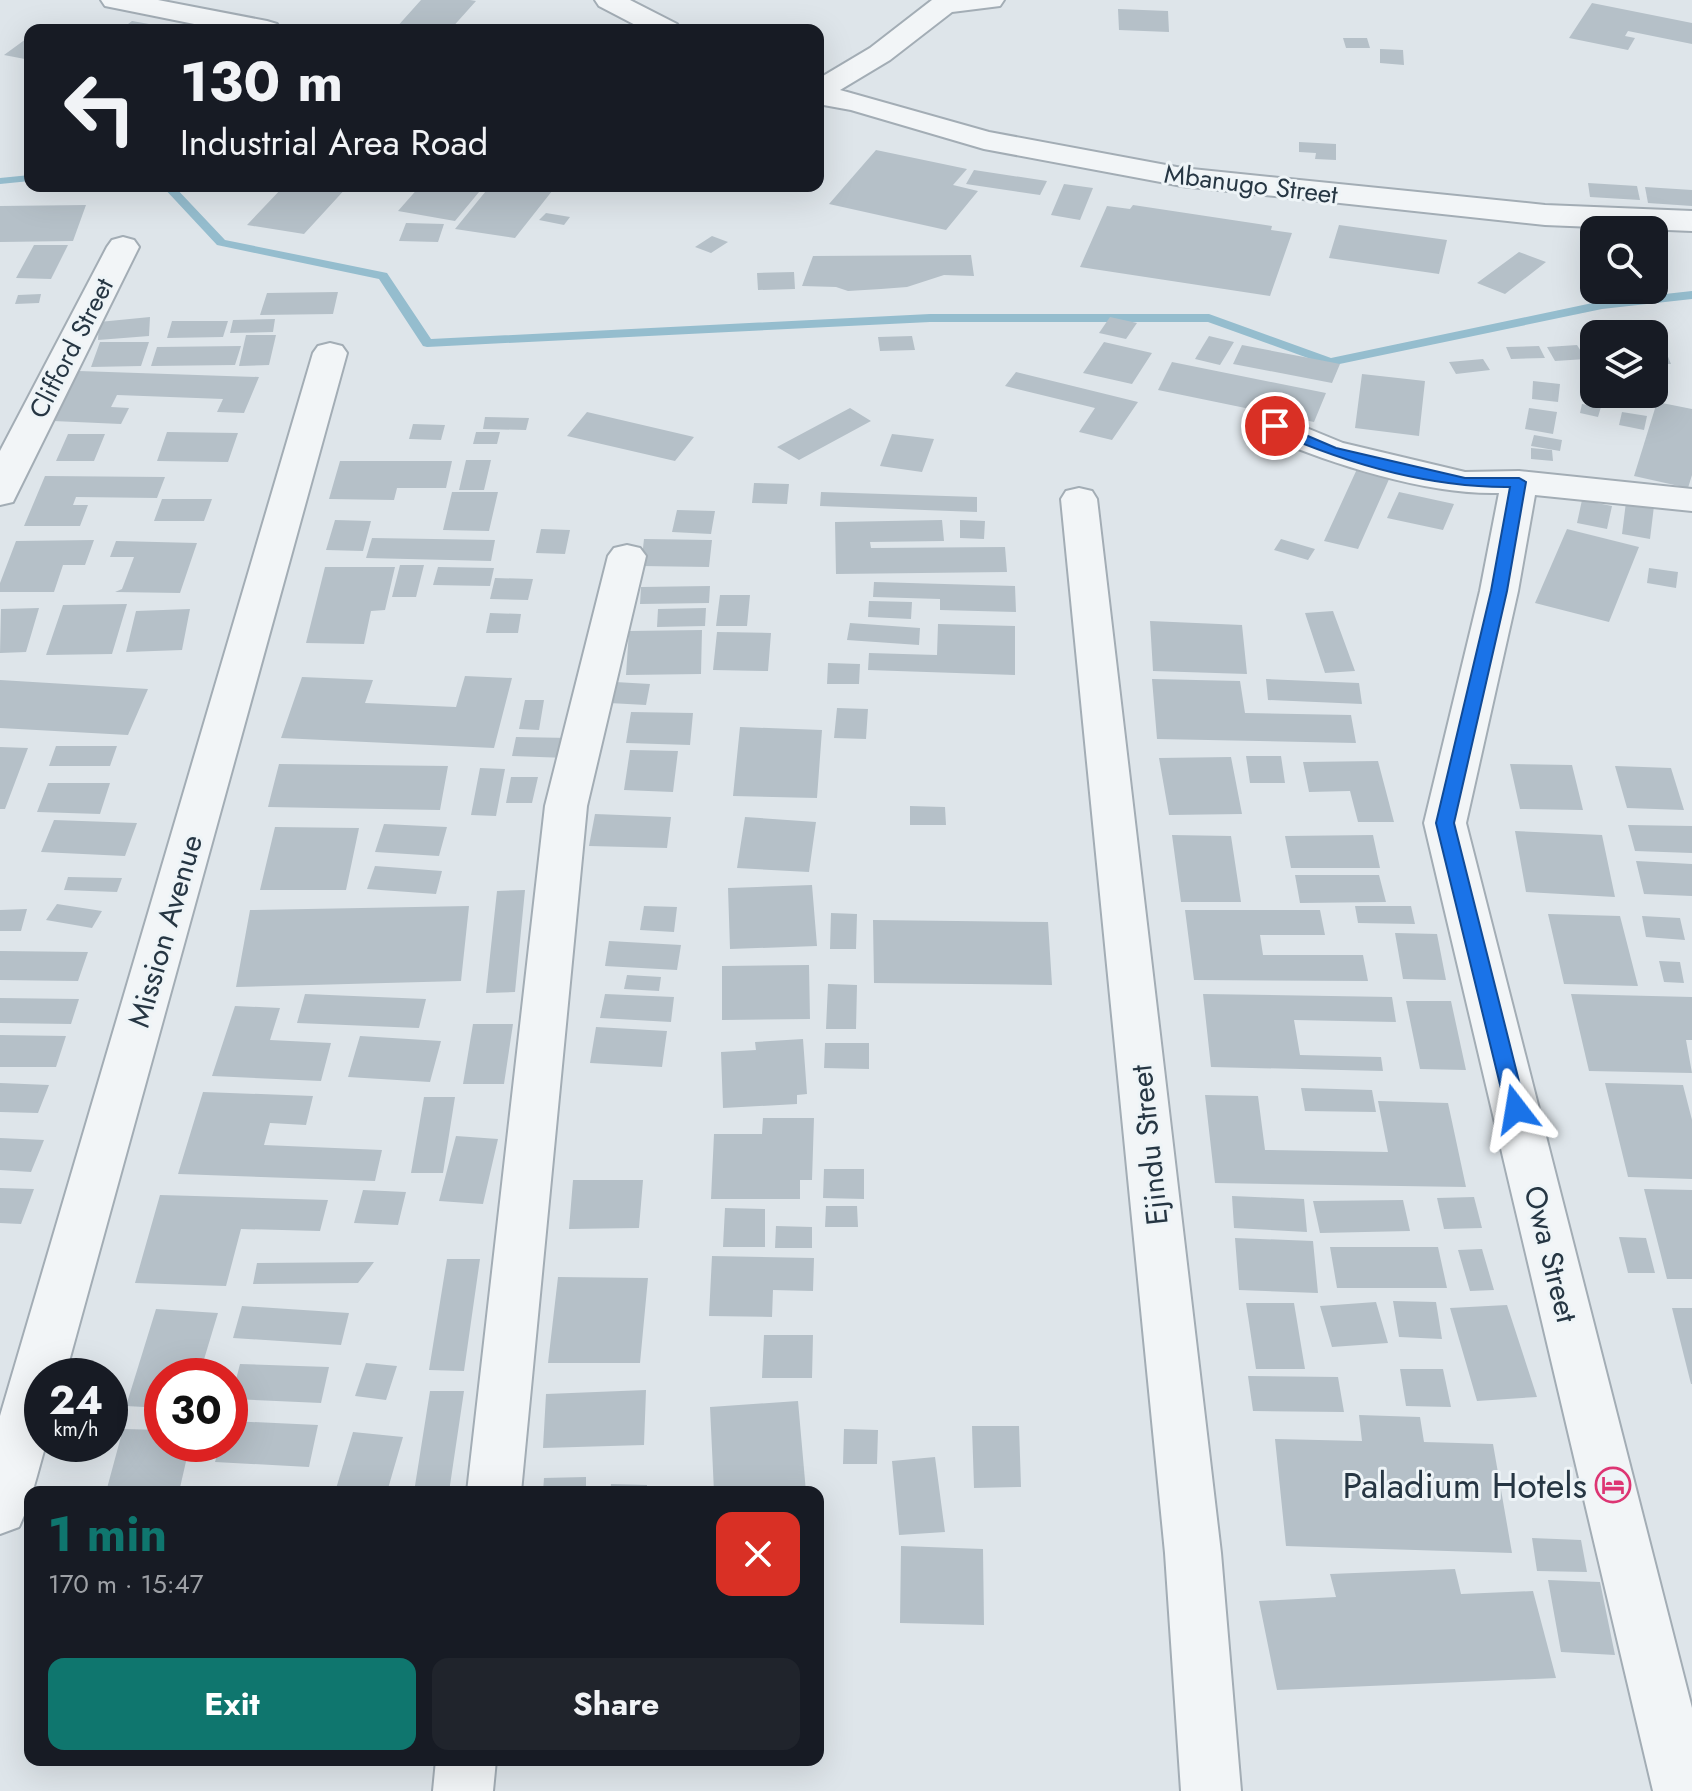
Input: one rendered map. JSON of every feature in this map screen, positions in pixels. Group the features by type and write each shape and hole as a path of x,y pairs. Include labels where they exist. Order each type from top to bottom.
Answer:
{"street":[{"path":"115,0 237,24"},
{"path":"609,0 655,24"},
{"path":"824,89 880,54 948,2 990,0"},
{"name":"Mbanugo Street","path":"824,94 984,140 1182,177 1545,215 1692,221"},
{"path":"824,116 984,140"},
{"name":"Clifford Street","path":"0,494 20,446 123,247"},
{"name":"Mission Avenue","path":"0,1510 330,353"},
{"path":"1275,426 1331,451 1465,483 1519,482 1692,500"},
{"name":"Owa Street","path":"1519,482 1499,591 1445,823 1683,1791"},
{"name":"Ejindu Street","path":"1079,499 1191,1538 1211,1791"},
{"path":"495,1486 566,806 627,556"},
{"path":"463,1791 465,1766"}],"building":[{"path":"421,0 476,1 455,24 399,24"},
{"path":"1592,3 1692,23 1692,44 1628,31 1625,36 1635,38 1628,50 1569,38"},
{"path":"1118,9 1168,11 1169,32 1119,30"},
{"path":"1343,38 1367,38 1370,48 1346,48"},
{"path":"24,40 24,59 4,55"},
{"path":"1380,49 1403,50 1404,65 1380,63"},
{"path":"1299,142 1336,144 1336,160 1315,159 1316,153 1299,152"},
{"path":"876,150 967,169 953,185 978,191 946,230 829,204"},
{"path":"974,170 1047,181 1040,195 966,184"},
{"path":"1588,183 1637,186 1640,200 1590,197"},
{"path":"1064,184 1093,188 1080,220 1051,215"},
{"path":"1645,187 1692,190 1692,206 1648,203"},
{"path":"278,192 342,192 304,234 247,225"},
{"path":"415,192 479,192 455,221 398,211"},
{"path":"485,192 551,192 515,238 455,229"},
{"path":"86,205 73,241 0,242 0,206"},
{"path":"1133,205 1272,226 1271,230 1292,233 1270,296 1080,267 1107,206 1130,209"},
{"path":"546,213 570,217 564,225 539,220"},
{"path":"406,223 444,224 438,242 399,241"},
{"path":"1339,225 1447,240 1439,274 1329,258"},
{"path":"712,236 728,242 711,253 695,247"},
{"path":"34,245 68,245 51,279 16,278"},
{"path":"1519,252 1546,262 1505,294 1477,283"},
{"path":"971,255 974,276 944,275 907,287 848,291 836,287 802,286 813,256"},
{"path":"794,272 795,289 758,290 757,273"},
{"path":"338,292 333,314 260,315 267,293"},
{"path":"41,294 39,303 15,304 18,295"},
{"path":"150,317 149,336 98,340 99,322"},
{"path":"1110,317 1137,323 1126,339 1099,333"},
{"path":"275,319 273,332 230,333 233,320"},
{"path":"172,321 228,321 223,337 167,338"},
{"path":"246,335 276,335 269,365 239,366"},
{"path":"912,336 915,350 880,351 878,337"},
{"path":"1209,336 1234,342 1220,365 1195,359"},
{"path":"100,342 149,342 141,366 91,367"},
{"path":"1104,342 1152,353 1132,384 1083,373"},
{"path":"1242,345 1340,364 1332,383 1233,364"},
{"path":"1577,345 1580,359 1555,361 1547,347"},
{"path":"241,346 235,365 151,366 157,347"},
{"path":"1539,346 1545,358 1511,359 1506,347"},
{"path":"1483,359 1490,370 1456,374 1449,362"},
{"path":"1172,362 1326,393 1314,422 1158,390"},
{"path":"79,371 259,377 244,413 217,412 223,399 117,395 111,407 129,408 121,424 53,421"},
{"path":"1016,372 1138,402 1112,440 1079,432 1095,408 1005,386"},
{"path":"1362,374 1425,381 1419,436 1355,428"},
{"path":"1533,381 1560,384 1558,402 1532,399"},
{"path":"1668,404 1692,409 1692,475 1688,488 1634,476 1655,408 1668,408"},
{"path":"850,408 871,421 799,460 777,447"},
{"path":"1529,408 1557,412 1553,434 1525,429"},
{"path":"1581,408 1601,408 1598,417 1580,413"},
{"path":"587,412 694,437 675,461 567,436"},
{"path":"1622,412 1647,416 1644,430 1619,425"},
{"path":"485,417 529,418 526,430 483,429"},
{"path":"413,424 445,425 441,440 409,439"},
{"path":"167,432 238,433 228,462 157,461"},
{"path":"476,432 500,432 497,444 473,444"},
{"path":"68,434 105,434 94,461 56,461"},
{"path":"892,434 934,439 922,472 880,466"},
{"path":"1534,435 1562,440 1560,451 1531,446"},
{"path":"1531,448 1552,450 1553,461 1531,459"},
{"path":"466,460 491,460 484,490 459,490"},
{"path":"340,461 452,461 446,488 397,488 394,500 329,499"},
{"path":"1357,469 1390,477 1358,549 1324,541"},
{"path":"45,476 165,477 157,498 76,497 73,505 88,505 80,526 24,526"},
{"path":"754,483 789,484 787,504 752,503"},
{"path":"452,492 498,492 489,531 443,530"},
{"path":"821,492 977,497 977,512 820,506"},
{"path":"1399,492 1454,504 1443,530 1387,518"},
{"path":"162,499 212,499 204,521 154,521"},
{"path":"1582,500 1612,506 1607,529 1577,523"},
{"path":"1626,502 1654,506 1650,539 1622,534"},
{"path":"677,510 715,511 711,534 672,532"},
{"path":"335,520 371,521 363,551 326,550"},
{"path":"942,520 944,541 870,542 871,548 1005,547 1007,572 836,574 835,522"},
{"path":"960,520 985,521 984,539 960,538"},
{"path":"541,529 570,530 565,554 536,553"},
{"path":"1567,529 1639,547 1609,622 1535,603"},
{"path":"372,538 495,540 491,561 366,558"},
{"path":"644,539 712,540 709,567 641,566"},
{"path":"1281,539 1315,549 1308,560 1274,550"},
{"path":"94,540 85,565 63,565 54,592 0,592 0,583 16,541"},
{"path":"116,541 197,543 180,593 115,592 122,589 134,557 110,557"},
{"path":"400,565 424,565 416,597 392,597"},
{"path":"325,567 395,567 385,610 371,611 364,644 306,643"},
{"path":"438,567 494,568 490,586 433,585"},
{"path":"1649,568 1678,572 1676,588 1647,583"},
{"path":"495,578 533,579 528,600 490,599"},
{"path":"874,582 1015,586 1016,612 940,610 940,599 873,597"},
{"path":"710,586 709,603 640,604 641,587"},
{"path":"720,595 750,595 747,626 716,626"},
{"path":"869,601 912,602 911,619 868,617"},
{"path":"127,604 112,654 46,655 63,605"},
{"path":"39,608 26,652 0,653 1,609"},
{"path":"706,608 705,626 657,627 658,609"},
{"path":"190,609 182,650 126,652 136,611"},
{"path":"1333,611 1355,671 1325,673 1305,613"},
{"path":"490,613 521,614 518,633 486,633"},
{"path":"1150,621 1242,625 1247,674 1153,671"},
{"path":"850,623 920,628 919,645 847,640"},
{"path":"938,624 1015,626 1015,675 868,670 869,653 937,655"},
{"path":"702,630 701,674 626,675 629,631"},
{"path":"717,632 771,633 768,671 713,670"},
{"path":"828,663 860,664 859,684 827,684"},
{"path":"465,676 512,678 494,748 281,738 302,677 373,680 365,703 456,707"},
{"path":"1152,679 1240,681 1245,713 1351,715 1356,743 1157,739"},
{"path":"1266,679 1359,683 1362,704 1268,700"},
{"path":"0,680 148,689 128,735 0,728"},
{"path":"615,682 650,684 646,705 609,703"},
{"path":"525,700 544,700 539,730 519,729"},
{"path":"837,708 868,709 866,739 834,738"},
{"path":"631,712 693,713 690,745 626,743"},
{"path":"740,727 822,730 817,798 733,796"},
{"path":"516,737 570,738 567,758 512,756"},
{"path":"56,746 117,746 110,766 49,766"},
{"path":"0,747 28,748 5,809 0,809"},
{"path":"630,750 678,751 673,792 624,790"},
{"path":"1246,756 1281,756 1285,783 1250,783"},
{"path":"1231,757 1242,814 1169,815 1159,758"},
{"path":"1378,761 1394,822 1358,822 1350,791 1309,792 1303,762"},
{"path":"279,764 448,766 440,810 268,807"},
{"path":"1510,764 1572,765 1583,810 1520,809"},
{"path":"1615,766 1671,768 1684,810 1627,808"},
{"path":"480,768 505,769 496,816 471,815"},
{"path":"511,777 538,777 532,803 506,803"},
{"path":"48,783 110,783 100,814 37,812"},
{"path":"910,806 945,807 946,825 910,825"},
{"path":"595,814 671,817 667,848 589,846"},
{"path":"745,817 816,822 809,872 737,868"},
{"path":"54,820 137,823 125,856 41,852"},
{"path":"384,824 447,827 439,856 375,852"},
{"path":"1628,825 1692,826 1692,853 1635,851"},
{"path":"275,827 359,828 346,890 260,890"},
{"path":"1515,831 1602,835 1615,897 1526,892"},
{"path":"1172,835 1231,836 1241,902 1181,902"},
{"path":"1373,835 1380,868 1291,868 1285,836"},
{"path":"1636,861 1692,864 1692,896 1644,894"},
{"path":"375,866 442,871 436,894 367,889"},
{"path":"1295,875 1379,875 1386,902 1300,903"},
{"path":"68,877 122,878 117,892 64,890"},
{"path":"812,885 817,946 730,949 728,888"},
{"path":"525,890 515,992 486,993 497,891"},
{"path":"57,904 102,911 92,928 46,920"},
{"path":"469,906 461,981 236,987 250,910"},
{"path":"644,906 677,907 674,932 640,930"},
{"path":"1355,906 1411,906 1415,924 1358,923"},
{"path":"27,909 21,931 0,931 0,910"},
{"path":"1185,910 1320,910 1325,935 1260,935 1263,955 1363,955 1368,981 1194,980"},
{"path":"831,913 857,914 856,949 830,949"},
{"path":"1548,914 1620,916 1638,986 1564,984"},
{"path":"1642,916 1680,918 1685,940 1646,937"},
{"path":"873,920 1048,922 1052,985 874,983"},
{"path":"1395,933 1437,934 1446,980 1403,979"},
{"path":"609,941 681,945 677,970 605,966"},
{"path":"0,951 88,952 78,981 0,980"},
{"path":"1659,961 1680,962 1684,983 1664,982"},
{"path":"809,965 810,1019 722,1020 722,966"},
{"path":"627,975 661,977 659,991 624,989"},
{"path":"828,984 857,985 856,1029 826,1029"},
{"path":"305,994 426,999 419,1028 297,1023"},
{"path":"605,994 674,997 671,1022 600,1018"},
{"path":"1203,994 1392,997 1396,1022 1294,1020 1300,1055 1381,1057 1383,1071 1211,1067"},
{"path":"1571,994 1692,997 1692,1040 1686,1040 1692,1073 1589,1071"},
{"path":"0,998 79,999 71,1024 0,1023"},
{"path":"1406,1001 1451,1001 1466,1070 1420,1069"},
{"path":"235,1006 280,1008 270,1040 331,1043 321,1081 212,1076"},
{"path":"473,1024 513,1024 504,1084 463,1084"},
{"path":"596,1027 667,1031 662,1067 590,1063"},
{"path":"0,1035 66,1036 56,1067 0,1067"},
{"path":"360,1036 441,1041 430,1082 348,1077"},
{"path":"803,1039 807,1094 797,1095 797,1104 723,1108 721,1052 756,1050 755,1042"},
{"path":"825,1043 869,1043 869,1069 824,1068"},
{"path":"0,1083 49,1085 38,1113 0,1112"},
{"path":"1605,1083 1683,1085 1692,1120 1692,1179 1628,1177"},
{"path":"1301,1088 1372,1090 1376,1112 1305,1111"},
{"path":"203,1092 313,1096 306,1125 270,1123 264,1145 382,1150 375,1181 178,1174"},
{"path":"1205,1095 1258,1096 1265,1150 1388,1152 1378,1101 1448,1103 1466,1187 1215,1183"},
{"path":"424,1097 455,1097 443,1173 411,1173"},
{"path":"763,1118 814,1118 812,1180 800,1180 800,1199 711,1199 714,1134 762,1134"},
{"path":"456,1136 498,1139 483,1204 439,1201"},
{"path":"0,1138 44,1140 31,1172 0,1170"},
{"path":"824,1169 864,1169 864,1199 823,1198"},
{"path":"573,1180 643,1180 639,1228 569,1229"},
{"path":"0,1188 34,1189 21,1224 0,1223"},
{"path":"1644,1189 1692,1190 1692,1279 1667,1279"},
{"path":"363,1190 406,1192 398,1225 354,1223"},
{"path":"160,1195 328,1200 320,1231 241,1229 226,1286 135,1283"},
{"path":"1232,1196 1304,1199 1307,1232 1234,1228"},
{"path":"1474,1197 1482,1228 1444,1229 1437,1198"},
{"path":"1403,1200 1410,1231 1320,1233 1313,1201"},
{"path":"826,1206 857,1206 858,1227 825,1227"},
{"path":"725,1208 765,1209 765,1247 723,1247"},
{"path":"776,1226 812,1227 812,1248 775,1248"},
{"path":"1619,1237 1646,1238 1655,1273 1628,1273"},
{"path":"1235,1238 1313,1241 1318,1293 1239,1290"},
{"path":"1330,1247 1438,1247 1447,1288 1337,1288"},
{"path":"1482,1249 1494,1290 1470,1291 1458,1250"},
{"path":"712,1256 814,1258 813,1291 773,1290 772,1317 709,1316"},
{"path":"447,1259 480,1259 464,1371 429,1370"},
{"path":"374,1262 358,1283 253,1284 257,1263"},
{"path":"558,1277 648,1278 640,1363 548,1363"},
{"path":"1393,1301 1436,1302 1442,1339 1399,1337"},
{"path":"1376,1302 1388,1343 1332,1347 1320,1306"},
{"path":"1246,1303 1294,1303 1305,1369 1256,1369"},
{"path":"1507,1305 1537,1397 1477,1401 1450,1308"},
{"path":"242,1306 349,1313 341,1345 233,1338"},
{"path":"1672,1308 1692,1308 1692,1384 1691,1384"},
{"path":"156,1309 218,1313 204,1358 144,1358 144,1407 128,1406"},
{"path":"764,1335 813,1335 812,1378 762,1378"},
{"path":"366,1363 397,1366 386,1400 355,1396"},
{"path":"248,1364 329,1367 321,1403 248,1400"},
{"path":"1400,1369 1443,1369 1451,1407 1406,1406"},
{"path":"1248,1376 1338,1377 1344,1412 1253,1411"},
{"path":"646,1390 644,1445 543,1448 546,1394"},
{"path":"430,1391 464,1391 450,1486 415,1486"},
{"path":"798,1401 805,1486 714,1486 710,1407"},
{"path":"1359,1415 1420,1417 1424,1442 1493,1444 1512,1553 1286,1546 1275,1439 1362,1441"},
{"path":"248,1422 318,1425 309,1467 215,1462 248,1462"},
{"path":"972,1426 1019,1426 1021,1487 974,1488"},
{"path":"128,1429 144,1430 144,1462 186,1462 180,1486 108,1486 114,1462 128,1462"},
{"path":"844,1429 878,1430 877,1464 843,1464"},
{"path":"353,1432 403,1437 389,1486 337,1486"},
{"path":"935,1457 945,1532 899,1535 892,1461"},
{"path":"586,1477 586,1486 543,1486 544,1478"},
{"path":"611,1484 647,1485 647,1486"},
{"path":"1532,1538 1581,1540 1587,1572 1537,1571"},
{"path":"901,1546 983,1549 984,1625 900,1623"},
{"path":"1455,1569 1461,1594 1533,1591 1556,1678 1277,1690 1259,1601 1336,1597 1330,1574"},
{"path":"1548,1580 1600,1582 1615,1655 1561,1652"}],"waterway":[{"path":"0,181 24,179"},
{"path":"174,192 221,243 383,276 427,343 930,318 1209,318 1330,362 1602,305 1692,295"}],"place":[{"name":"Paladium Hotels","path":"1613,1485"}],"route":[{"path":"1275,426 1331,451 1465,483 1519,482 1499,591 1445,823 1516,1109"}]}
